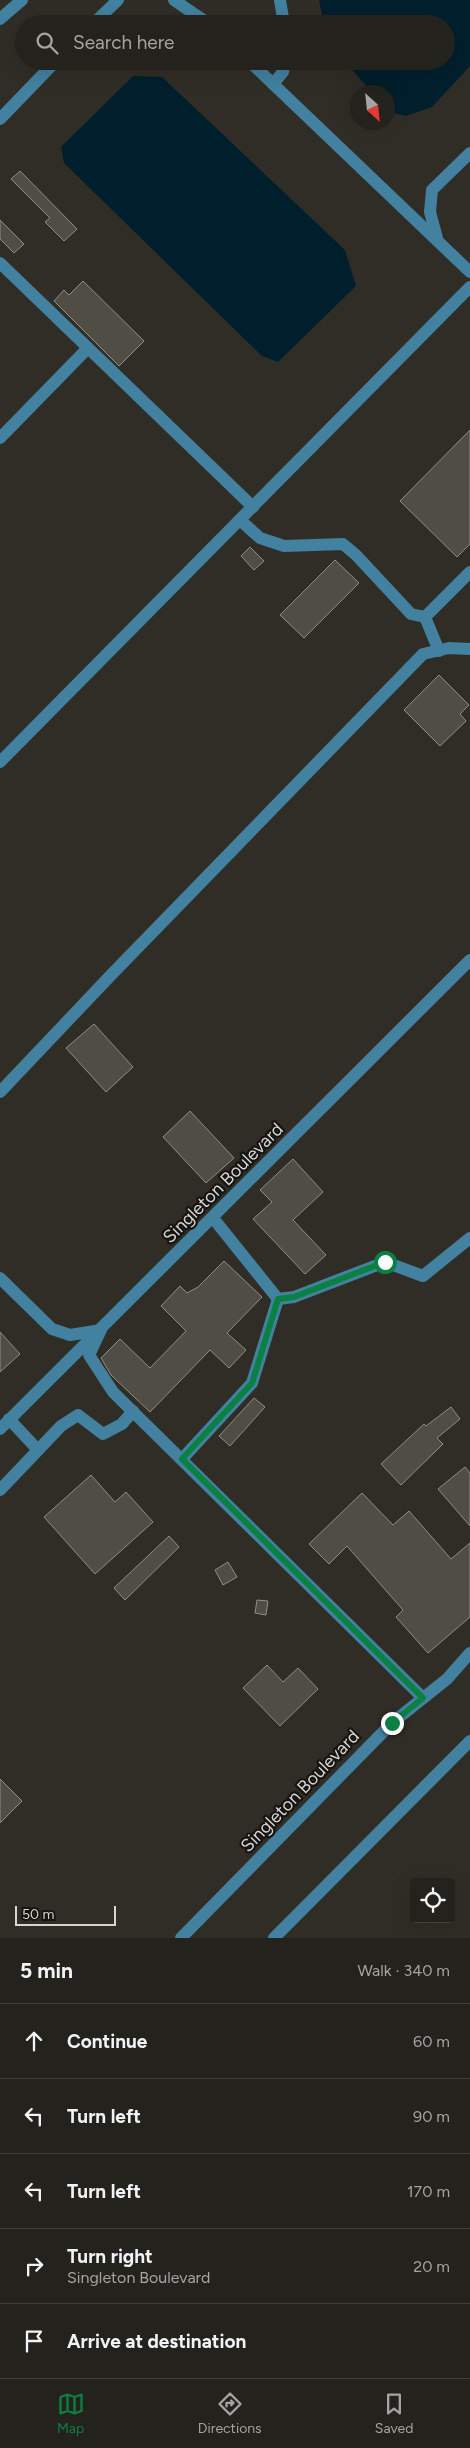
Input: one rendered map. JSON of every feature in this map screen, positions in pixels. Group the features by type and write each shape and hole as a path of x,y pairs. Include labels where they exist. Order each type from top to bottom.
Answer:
{"lane":[{"path":"0,19 22,0"},
{"path":"102,15 118,0"},
{"path":"174,0 196,15"},
{"path":"280,0 282,15"},
{"path":"0,119 47,70"},
{"path":"258,70 470,272"},
{"path":"273,84 283,70"},
{"path":"438,242 430,212 432,190 470,153"},
{"path":"0,263 253,507"},
{"path":"0,762 470,287"},
{"path":"0,438 88,348"},
{"path":"240,520 260,538 284,546 343,544 356,555 411,614 425,617"},
{"path":"425,617 470,572"},
{"path":"425,617 439,651"},
{"path":"0,1092 118,967 423,654 449,648 470,649"},
{"name":"Singleton Boulevard","path":"5,1424 470,960"},
{"path":"213,1218 278,1299"},
{"path":"278,1299 294,1297 385,1262 423,1276 470,1238"},
{"path":"0,1278 52,1330 70,1335 101,1330"},
{"path":"182,1459 252,1383 278,1299"},
{"path":"101,1330 89,1355 113,1392 423,1698"},
{"path":"0,1490 61,1426 78,1415 103,1434 122,1424 133,1411"},
{"path":"5,1424 38,1450"},
{"name":"Singleton Boulevard","path":"181,1938 392,1723 447,1678 470,1653"},
{"path":"274,1938 470,1741"}],"water":[{"path":"319,0 470,0 470,66 432,107 406,116 395,113 395,85 366,85 352,70 455,70 455,15 322,15"},
{"path":"133,76 162,77 345,250 356,286 278,362 262,356 64,163 61,147"}],"building":[{"path":"20,171 77,229 64,241 45,222 50,218 11,179"},
{"path":"0,220 24,244 14,253 0,239"},
{"path":"83,281 144,341 119,366 54,301 64,290 69,295"},
{"path":"470,430 470,544 457,557 400,501"},
{"path":"250,547 264,561 254,570 241,556"},
{"path":"335,560 359,583 304,638 280,615"},
{"path":"439,675 469,705 460,714 466,721 440,746 404,710"},
{"path":"94,1024 133,1067 106,1092 66,1048"},
{"path":"190,1111 234,1158 206,1183 163,1137"},
{"path":"293,1159 323,1192 293,1220 326,1255 305,1274 253,1219 272,1202 260,1190"},
{"path":"224,1261 262,1297 227,1333 246,1350 229,1368 210,1350 150,1412 111,1375 101,1358 120,1339 150,1368 186,1331 161,1306 180,1286 187,1293 198,1287"},
{"path":"0,1332 20,1354 0,1372"},
{"path":"254,1398 265,1407 230,1446 219,1436"},
{"path":"451,1407 460,1419 437,1438 443,1444 401,1485 381,1464 424,1424 426,1426"},
{"path":"465,1467 470,1473 470,1526 438,1489"},
{"path":"91,1475 115,1502 126,1492 153,1522 95,1574 44,1517"},
{"path":"362,1493 393,1525 409,1511 451,1559 470,1543 470,1617 428,1653 396,1617 403,1610 347,1546 329,1564 309,1544"},
{"path":"169,1536 179,1547 125,1600 114,1588"},
{"path":"228,1562 237,1577 223,1585 215,1570"},
{"path":"257,1600 268,1601 266,1615 255,1613"},
{"path":"267,1665 283,1682 298,1668 318,1689 280,1726 243,1688"},
{"path":"0,1779 22,1801 0,1823"}],"route":[{"path":"385,1262 294,1297 278,1299 252,1383 182,1459 423,1698 392,1723"}]}
